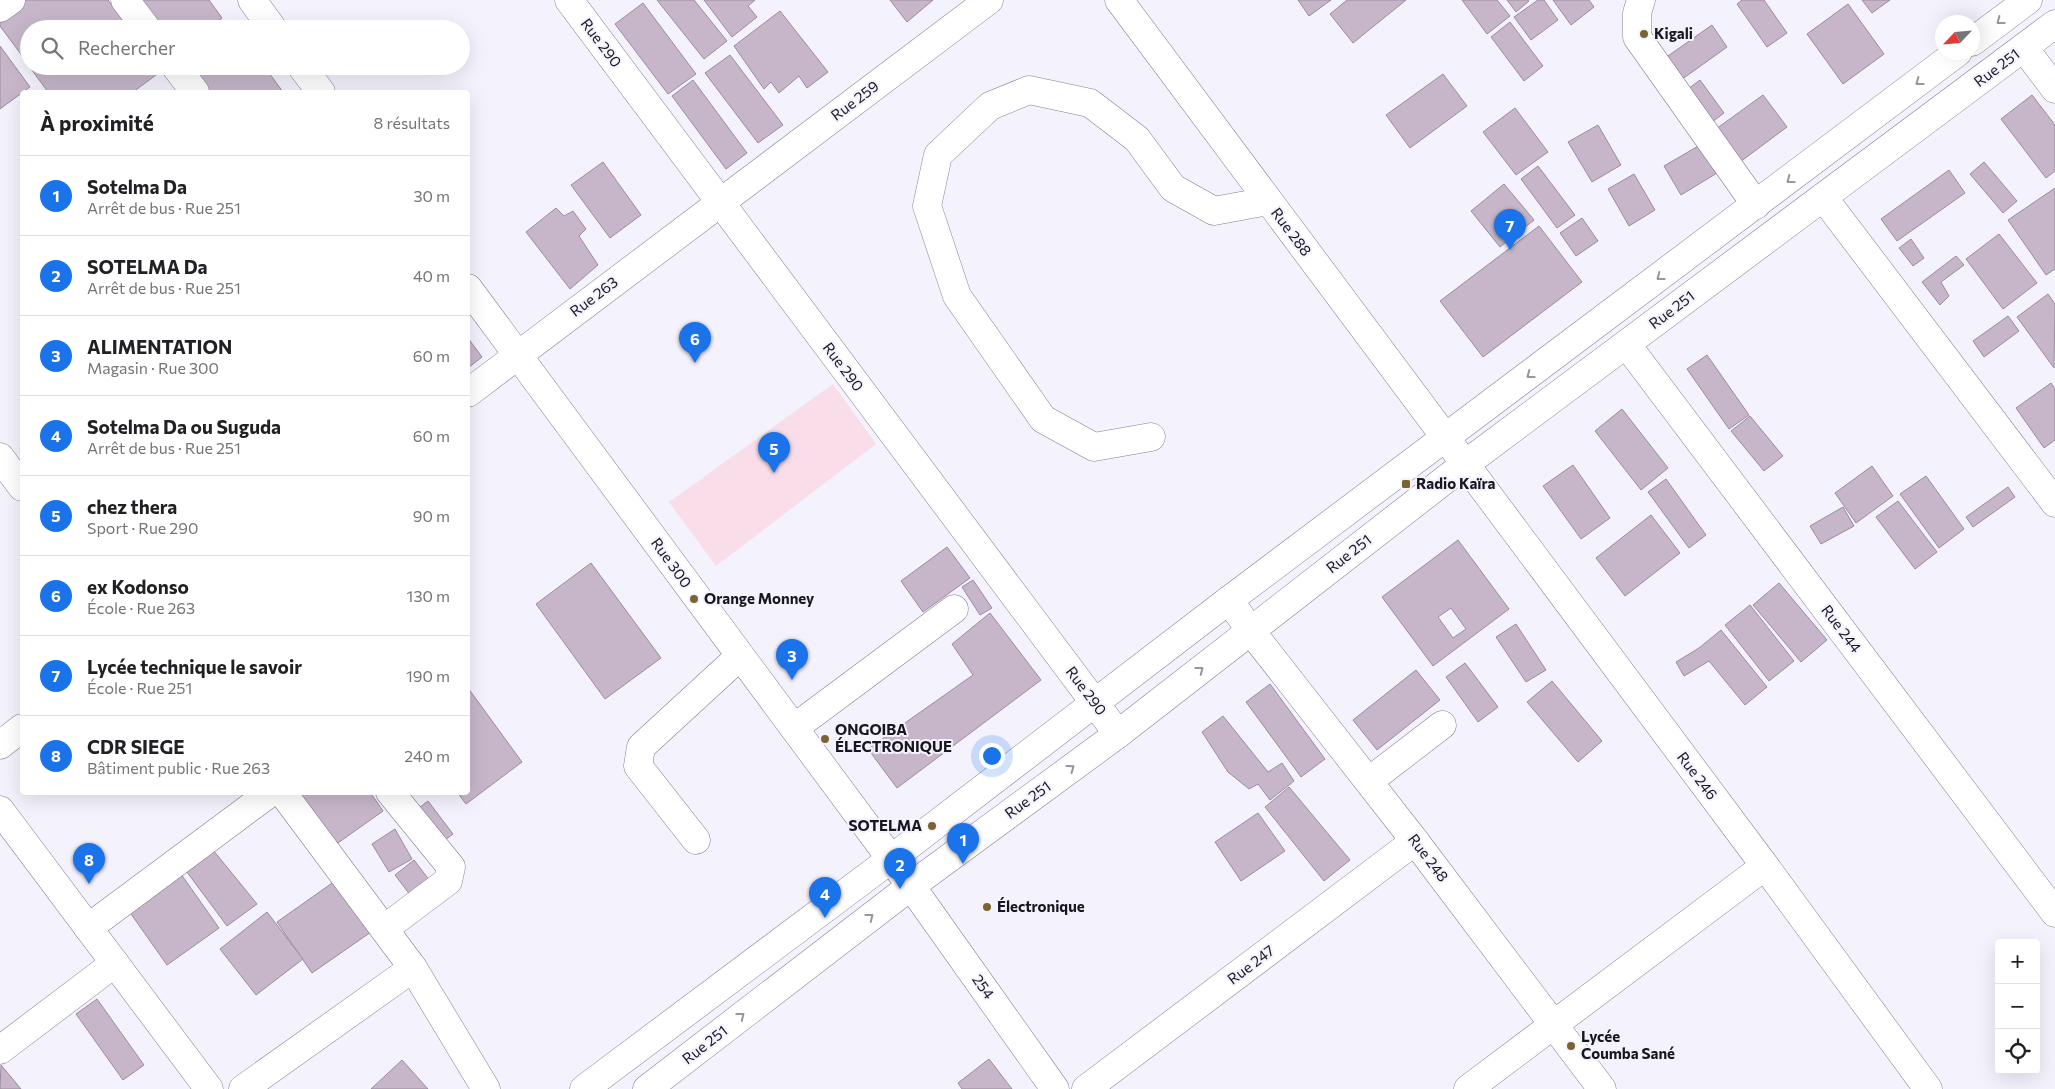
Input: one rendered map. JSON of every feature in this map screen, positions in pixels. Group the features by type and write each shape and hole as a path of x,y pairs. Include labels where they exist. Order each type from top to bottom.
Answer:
{"street":[{"path":"0,8 11,0"},
{"path":"125,0 140,20"},
{"name":"Rue 290","path":"569,0 1118,734"},
{"name":"Rue 259","path":"720,202 989,0"},
{"name":"Rue 288","path":"1119,0 1464,465"},
{"path":"1641,0 1637,13 1637,37 1756,205"},
{"path":"1980,36 2028,0"},
{"path":"253,1 267,20"},
{"name":"Rue 251","path":"647,1089 911,886 1118,734 1464,465 2055,24"},
{"path":"2024,48 2055,89"},
{"path":"584,1089 891,859 1229,600 1947,60"},
{"path":"182,75 193,90"},
{"path":"308,75 319,90"},
{"path":"1151,437 1094,447 1043,419 957,296 927,206 938,155 990,106 1029,90 1090,103 1137,139 1173,188 1214,211 1268,201"},
{"path":"1823,197 2055,503"},
{"name":"Rue 263","path":"470,391 720,202"},
{"name":"Rue 300","path":"470,291 911,886"},
{"name":"Rue 244","path":"1627,345 2055,913"},
{"path":"0,457 20,484"},
{"name":"Rue 246","path":"1464,465 1928,1089"},
{"name":"Rue 248","path":"1229,600 1250,630 1415,841 1602,1089"},
{"path":"794,728 954,609"},
{"path":"696,840 638,766 641,747 740,656"},
{"path":"1369,781 1442,725"},
{"path":"0,745 20,730"},
{"path":"88,928 267,795"},
{"path":"284,795 413,968 486,1089"},
{"path":"384,929 448,881 451,867 392,795"},
{"path":"0,810 209,1089"},
{"name":"Rue 247","path":"1086,1089 1415,841"},
{"path":"1468,1089 1764,866"},
{"name":"254","path":"911,886 1056,1089"},
{"path":"0,1050 115,963"},
{"path":"243,1089 413,968"}],"shaded area":[{"path":"833,384 876,444 716,566 669,502"}],"building":[{"path":"25,0 108,0 122,20 20,20 20,53 0,26 0,18"},
{"path":"139,0 209,0 222,18 219,20 153,20"},
{"path":"657,0 694,0 727,41 704,59"},
{"path":"704,0 755,0 748,6 757,17 732,37"},
{"path":"890,0 933,0 907,22"},
{"path":"1298,0 1331,0 1309,16"},
{"path":"1347,0 1406,0 1353,43 1330,14"},
{"path":"1462,0 1497,0 1510,16 1487,34"},
{"path":"1507,0 1527,0 1529,1 1516,12"},
{"path":"1538,0 1544,0 1558,20 1531,40 1514,17"},
{"path":"1553,0 1589,0 1594,7 1571,25"},
{"path":"1742,0 1764,0 1787,33 1767,47 1737,4"},
{"path":"1862,0 1890,0 1872,13"},
{"path":"643,3 696,74 668,94 615,24"},
{"path":"1848,4 1884,54 1843,84 1807,34"},
{"path":"780,11 828,72 807,88 799,76 779,93 771,82 764,89 734,46"},
{"path":"1510,22 1543,66 1524,81 1491,37"},
{"path":"1712,25 1727,47 1681,80 1665,58"},
{"path":"0,46 30,87 26,90 20,90 20,94 0,109"},
{"path":"730,55 783,125 758,143 705,73"},
{"path":"1443,74 1467,106 1410,148 1386,115"},
{"path":"36,75 156,75 136,90 47,90"},
{"path":"196,75 271,75 282,90 204,90"},
{"path":"693,80 747,153 726,169 672,96"},
{"path":"1700,80 1724,113 1712,122 1688,89"},
{"path":"1763,95 1787,127 1740,162 1716,129"},
{"path":"2032,95 2055,125 2055,171 2046,178 2001,119"},
{"path":"1515,108 1548,152 1516,175 1483,132"},
{"path":"1598,125 1621,165 1592,182 1568,142"},
{"path":"1700,145 1717,173 1681,195 1664,166"},
{"path":"603,162 641,215 610,238 571,185"},
{"path":"1984,162 2017,201 2003,213 1970,174"},
{"path":"1538,166 1575,215 1557,228 1521,179"},
{"path":"1949,170 1965,193 1897,241 1881,219"},
{"path":"1634,174 1655,210 1629,226 1608,189"},
{"path":"1504,184 1534,220 1500,247 1471,211"},
{"path":"2055,188 2055,269 2046,275 2008,220"},
{"path":"556,208 564,216 573,211 586,229 579,236 598,265 570,289 526,232"},
{"path":"1582,218 1598,241 1576,256 1560,233"},
{"path":"1539,226 1582,282 1483,357 1440,301"},
{"path":"1999,234 2037,283 2003,309 1966,259"},
{"path":"1911,239 1924,258 1913,266 1899,248"},
{"path":"1956,256 1964,265 1941,282 1949,296 1940,305 1922,282"},
{"path":"2048,294 2055,304 2054,368 2017,317"},
{"path":"2008,316 2019,331 1984,357 1973,341"},
{"path":"470,341 482,357 470,366"},
{"path":"1707,355 1749,415 1729,429 1687,369"},
{"path":"2051,383 2055,389 2055,440 2044,448 2016,408"},
{"path":"1622,409 1668,468 1641,490 1595,431"},
{"path":"1750,416 1783,456 1764,471 1731,431"},
{"path":"1573,465 1610,518 1581,539 1543,486"},
{"path":"1872,466 1893,496 1856,523 1835,493"},
{"path":"1926,476 1964,529 1939,548 1900,494"},
{"path":"1666,479 1706,535 1689,548 1648,492"},
{"path":"2008,487 2015,497 1973,527 1966,517"},
{"path":"1898,501 1937,552 1915,569 1876,517"},
{"path":"1843,507 1854,526 1821,544 1810,526"},
{"path":"1651,515 1680,553 1625,596 1596,558"},
{"path":"1458,540 1509,609 1433,666 1382,597","holes":["1451,608 1466,629 1453,638 1438,617"]},
{"path":"947,547 970,578 923,612 901,581"},
{"path":"591,563 661,658 605,699 536,604"},
{"path":"973,580 992,608 980,615 962,587"},
{"path":"1779,583 1827,640 1801,662 1753,605"},
{"path":"1750,605 1794,661 1769,681 1725,625"},
{"path":"990,613 1041,680 897,788 868,749 973,675 952,644"},
{"path":"1516,624 1546,670 1526,682 1496,637"},
{"path":"1721,630 1767,687 1745,705 1709,661 1684,676 1676,662 1699,648"},
{"path":"1465,663 1498,707 1478,722 1446,677"},
{"path":"1416,670 1440,700 1377,750 1353,720"},
{"path":"1552,681 1602,741 1578,762 1527,702"},
{"path":"1270,684 1325,759 1301,777 1246,702"},
{"path":"470,691 522,762 466,804 459,795 470,795"},
{"path":"1223,716 1268,772 1282,763 1294,781 1270,800 1258,784 1249,789 1228,772 1202,732"},
{"path":"1289,787 1350,860 1324,881 1265,807"},
{"path":"299,795 372,795 383,811 335,845"},
{"path":"428,801 453,834 441,843 416,810"},
{"path":"1258,813 1285,851 1241,881 1215,842"},
{"path":"395,829 412,859 389,872 372,844"},
{"path":"209,845 257,904 227,926 181,864"},
{"path":"414,860 433,885 414,900 395,875"},
{"path":"176,867 219,928 167,965 124,904"},
{"path":"335,881 371,932 312,973 277,922"},
{"path":"267,912 303,959 256,995 220,949"},
{"path":"97,999 144,1065 123,1080 76,1014"},
{"path":"989,1059 1012,1089 962,1089 958,1083"},
{"path":"402,1060 428,1089 371,1089"},
{"path":"1,1065 21,1089 0,1089"}],"place":[{"name":"Kigali","path":"1644,34"},
{"name":"Lycée technique le savoir","path":"1510,250"},
{"name":"ex Kodonso","path":"695,363"},
{"name":"chez thera","path":"774,473"},
{"name":"Radio Kaïra","path":"1406,484"},
{"name":"Orange Monney","path":"694,599"},
{"name":"ALIMENTATION","path":"792,680"},
{"name":"ONGOIBA ÉLECTRONIQUE","path":"825,739"},
{"name":"SOTELMA","path":"932,826"},
{"name":"Sotelma Da","path":"963,864"},
{"name":"CDR SIEGE","path":"89,884"},
{"name":"SOTELMA Da","path":"900,889"},
{"name":"Électronique","path":"987,907"},
{"name":"Sotelma Da ou Suguda","path":"825,918"},
{"name":"Lycée Coumba Sané","path":"1571,1046"}]}
